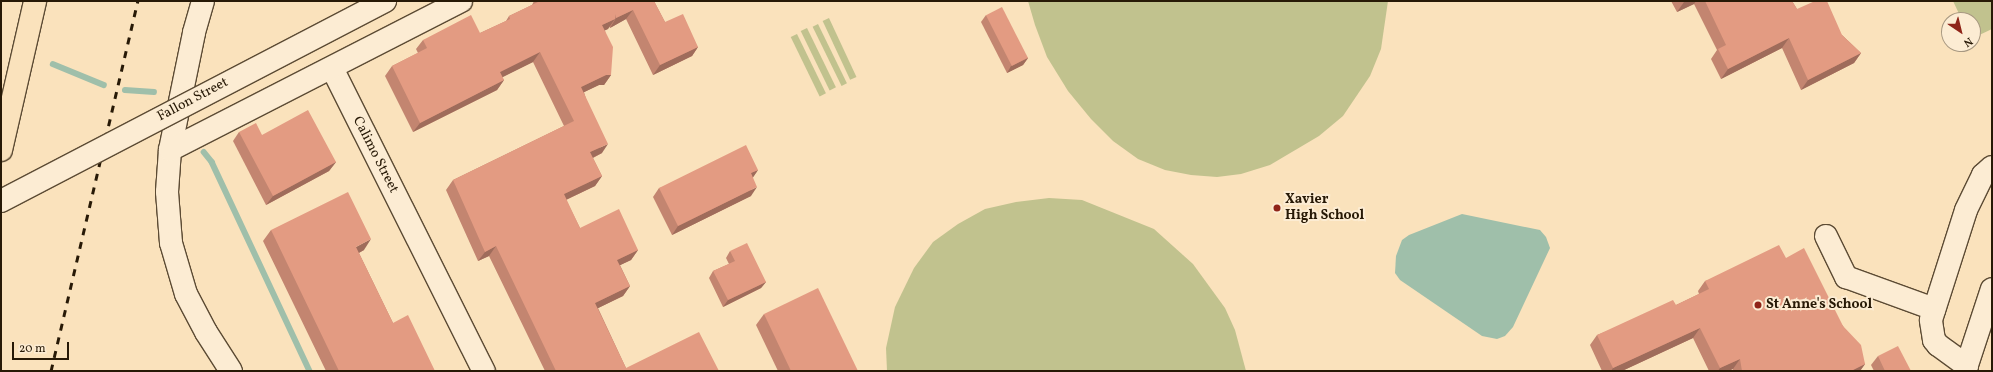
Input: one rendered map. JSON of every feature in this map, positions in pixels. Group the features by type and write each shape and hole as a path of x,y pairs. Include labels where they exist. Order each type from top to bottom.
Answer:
{"highway":[{"path":"1,150 35,1"}],"street":[{"path":"203,1 194,33 170,150 167,192 171,243 186,294 206,332 231,371"},
{"name":"Fallon Street","path":"1,201 385,1"},
{"path":"170,150 461,1"},
{"name":"Calimo Street","path":"332,68 484,371"},
{"path":"1992,167 1983,175 1966,210 1931,320 1934,340 1948,354 1966,368 1992,289"},
{"path":"1826,236 1846,277 1934,309"}],"green space":[{"path":"1028,1 1388,1 1381,49 1370,76 1343,116 1319,136 1270,165 1241,174 1217,177 1191,175 1165,170 1138,159 1113,141 1091,119 1068,91 1047,57"},
{"path":"1953,1 1992,1 1992,29 1981,34 1981,12 1958,12"},
{"path":"829,18 856,77 850,80 823,21"},
{"path":"818,24 847,83 842,86 813,27"},
{"path":"807,28 836,87 830,90 801,31"},
{"path":"797,34 826,93 820,96 791,37"},
{"path":"1049,198 1082,200 1154,229 1193,264 1225,308 1235,330 1246,371 887,371 886,348 895,307 914,268 933,242 958,224 985,209 1016,202"}],"shaded area":[{"path":"1462,214 1540,230 1546,237 1550,248 1513,327 1505,336 1497,339 1482,336 1400,280 1395,273 1396,256 1402,240 1409,235"}],"building":[{"path":"540,1 654,1 665,22 683,14 698,47 660,65 633,10 616,18 615,14 615,19 602,25 613,47 611,75 606,75 581,87 608,144 590,152 602,176 564,194 580,228 619,209 638,250 617,260 630,286 595,303 626,368 699,332 719,371 556,371 496,246 485,252 453,180 574,121 540,52 500,72 504,80 420,123 392,66 427,48 423,40 471,15 480,33 510,19 509,16"},
{"path":"1705,1 1792,1 1797,9 1815,1 1827,1 1842,35 1861,53 1808,80 1789,38 1728,69 1718,49 1726,45"},
{"path":"1002,7 1028,58 1012,66 986,15"},
{"path":"308,110 336,162 273,196 239,132 256,123 262,135"},
{"path":"746,145 758,170 751,173 757,187 678,226 659,188"},
{"path":"348,192 371,239 356,247 393,323 408,315 435,371 339,371 271,230"},
{"path":"747,243 766,282 728,300 713,271 735,261 730,251"},
{"path":"1779,245 1786,258 1804,248 1843,326 1861,345 1865,364 1851,371 1742,371 1740,359 1720,368 1700,328 1613,368 1597,335 1673,300 1676,305 1709,289 1705,281"},
{"path":"818,288 858,371 791,371 764,314"},
{"path":"1898,346 1911,371 1885,371 1878,356"}],"waterway":[{"path":"53,64 104,85"},
{"path":"125,90 154,92"},
{"path":"204,152 212,162 310,371"}],"railway":[{"path":"51,371 138,1"}],"place":[{"name":"Xavier High School","path":"1277,208"},
{"name":"St Anne's School","path":"1758,305"}]}
